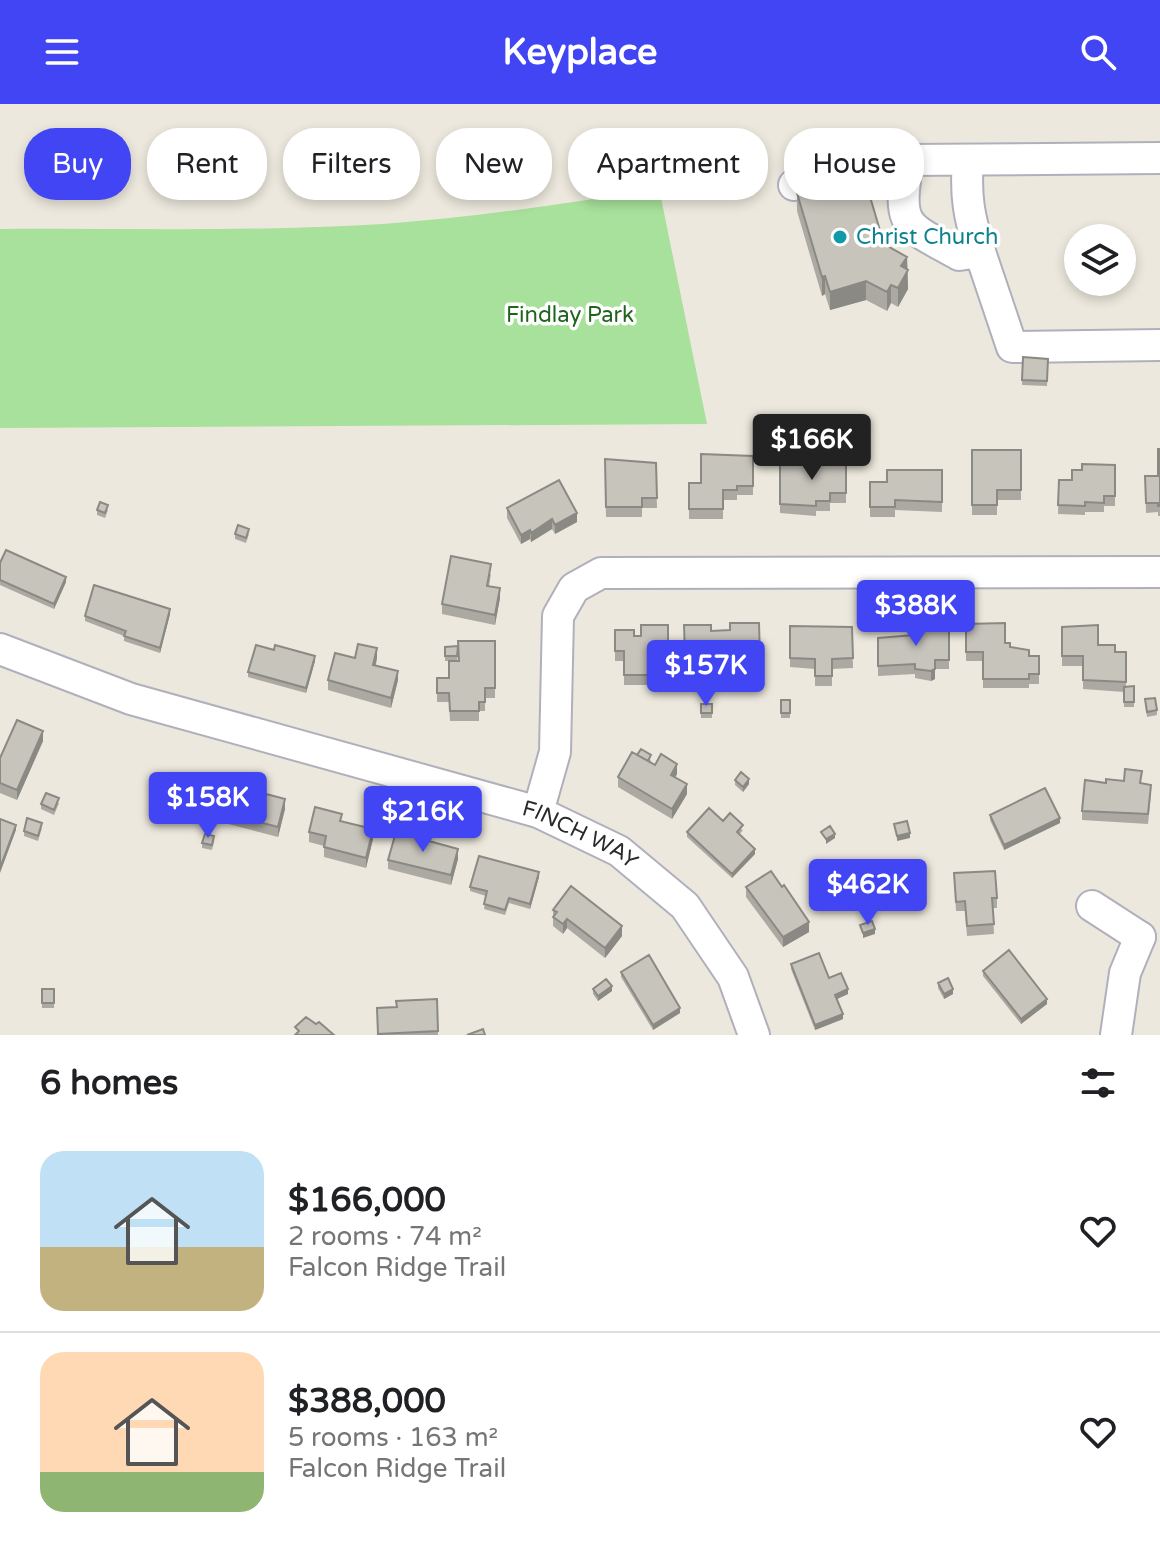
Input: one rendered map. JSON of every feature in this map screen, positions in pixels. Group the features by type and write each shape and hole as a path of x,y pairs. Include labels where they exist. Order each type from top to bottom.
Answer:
{"street":[{"path":"924,160 1160,158"},
{"path":"968,160 967,205 1012,347 1160,345"},
{"path":"905,200 906,221 913,229 959,255 980,252"},
{"path":"538,812 555,752 558,616 574,588 601,573 1160,572"},
{"name":"FINCH WAY","path":"0,649 131,699 538,812 619,851 685,906 733,977 754,1035"},
{"path":"1092,906 1150,931 1125,973 1116,1035"}],"green space":[{"name":"Findlay Park","path":"583,200 661,200 707,424 0,428 0,229 335,226 452,218"}],"building":[{"name":"Christ Church","path":"799,200 871,200 884,244 907,257 901,266 908,270 898,288 891,285 887,292 866,281 830,292 825,276 822,277"},
{"path":"1023,357 1048,359 1047,381 1022,380"},
{"path":"1158,449 1160,506 1158,503 1146,503 1145,476 1158,476"},
{"path":"972,450 1021,450 1021,490 997,490 997,505 972,505"},
{"path":"701,454 753,456 753,486 723,490 723,509 689,509 689,483 701,483"},
{"path":"605,459 656,463 657,498 642,498 642,507 606,507"},
{"path":"813,461 846,461 846,493 830,493 830,501 816,501 816,506 780,504 780,464 813,464"},
{"path":"1082,464 1115,465 1115,496 1104,496 1104,503 1085,502 1085,506 1058,505 1059,480 1072,480 1072,470 1082,470"},
{"path":"887,470 942,470 942,502 895,500 895,507 870,507 870,482 887,482"},
{"path":"559,480 577,513 555,525 552,519 531,533 530,530 521,535 507,508"},
{"path":"100,502 108,505 105,513 97,510"},
{"path":"238,525 249,529 246,538 235,534"},
{"path":"6,550 66,577 54,604 0,580 0,563"},
{"path":"451,556 491,564 487,586 500,588 495,615 442,604"},
{"path":"94,585 170,609 160,648 124,636 126,631 85,616"},
{"path":"730,623 759,623 760,658 701,661 701,656 685,656 684,625 711,625 711,631 730,630"},
{"path":"914,623 934,623 934,629 949,629 949,660 935,660 935,669 931,671 915,669 915,664 878,666 878,638 914,635"},
{"path":"1005,623 1005,643 1010,643 1010,647 1029,650 1029,656 1039,656 1039,674 1029,674 1029,679 983,679 983,652 966,652 966,624"},
{"path":"641,625 668,625 668,675 624,675 624,651 615,651 615,630 634,630 634,636 641,636"},
{"path":"1098,625 1098,645 1115,645 1115,652 1126,652 1126,682 1083,680 1083,656 1062,656 1062,627"},
{"path":"790,626 852,627 853,658 832,659 832,676 815,676 815,659 790,658"},
{"path":"458,641 495,641 495,688 485,688 485,702 479,702 479,711 450,711 449,693 437,693 437,678 449,678 449,661 459,661"},
{"path":"358,644 377,648 373,665 398,671 391,698 328,680 335,653 355,658"},
{"path":"256,645 274,650 275,645 315,656 306,688 248,672"},
{"path":"458,646 457,656 445,656 445,647"},
{"path":"1134,686 1134,702 1124,702 1124,687"},
{"path":"1155,698 1157,710 1147,712 1145,699"},
{"path":"781,700 790,700 790,713 781,713"},
{"path":"701,704 712,704 712,713 701,713"},
{"path":"17,720 43,731 17,790 0,783 0,758"},
{"path":"641,749 651,755 648,761 637,755"},
{"path":"632,752 655,765 661,754 677,764 671,775 687,784 672,809 618,777"},
{"path":"1125,769 1142,771 1140,783 1151,785 1148,814 1082,811 1085,780 1106,783 1106,779 1124,781"},
{"path":"741,772 749,779 743,787 735,780"},
{"path":"225,783 285,799 278,827 217,811"},
{"path":"1045,788 1060,818 1004,845 990,815"},
{"path":"46,793 59,798 54,810 41,804"},
{"path":"315,807 342,814 340,821 373,829 366,858 324,847 326,836 309,832"},
{"path":"709,808 723,821 730,813 743,825 737,832 755,849 732,874 687,832"},
{"path":"27,818 42,823 38,836 24,831"},
{"path":"0,819 16,825 0,868"},
{"path":"907,821 910,833 897,836 894,824"},
{"path":"830,826 835,834 826,839 821,832"},
{"path":"396,832 458,849 451,875 388,860"},
{"path":"205,834 214,836 212,845 202,843"},
{"path":"479,856 539,872 530,904 509,898 505,910 484,904 487,891 470,887"},
{"path":"771,871 809,922 783,937 746,887"},
{"path":"995,871 997,898 992,898 994,924 967,926 965,901 956,902 954,873"},
{"path":"899,884 908,884 908,892 898,892"},
{"path":"571,886 622,926 605,948 567,919 563,924 553,917 557,912 553,910"},
{"path":"872,921 875,929 863,933 860,925"},
{"path":"1009,950 1047,999 1021,1019 983,971"},
{"path":"819,953 829,978 841,973 848,989 835,995 843,1014 815,1025 791,964"},
{"path":"649,955 680,1008 653,1025 621,972"},
{"path":"948,978 953,989 944,994 938,983"},
{"path":"606,979 612,986 598,996 593,989"},
{"path":"42,989 54,989 54,1003 42,1003"},
{"path":"437,999 438,1031 378,1034 377,1008 397,1007 396,1001"},
{"path":"306,1017 316,1024 319,1022 334,1035 295,1035 299,1031 295,1027"},
{"path":"483,1029 485,1035 467,1035"}],"place":[{"name":"Christ Church","path":"840,237"}]}
